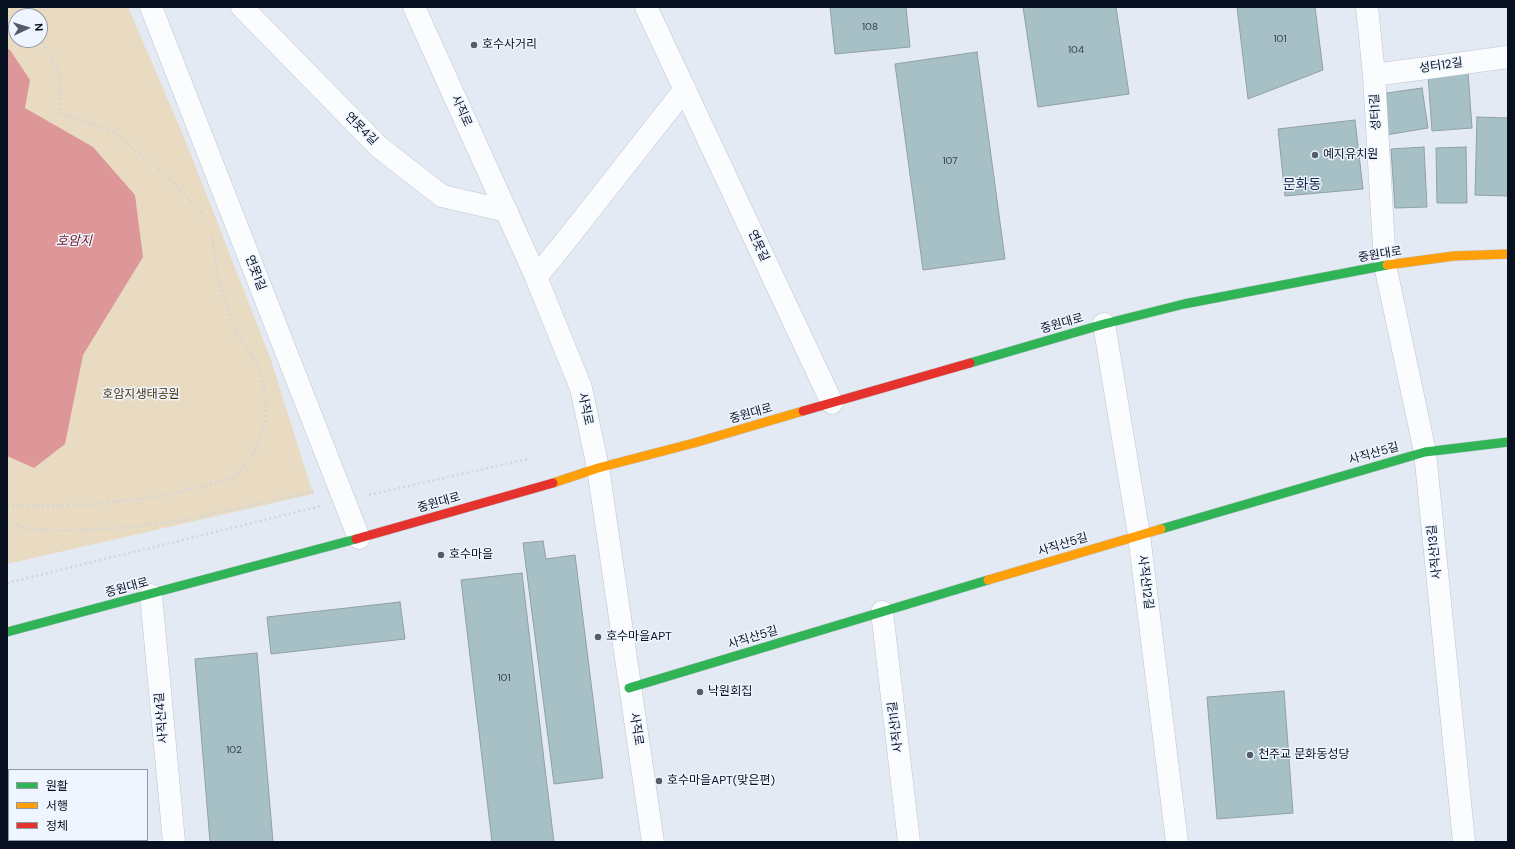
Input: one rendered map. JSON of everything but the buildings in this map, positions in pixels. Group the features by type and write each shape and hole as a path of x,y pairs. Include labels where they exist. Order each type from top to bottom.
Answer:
{"street":[{"name":"연못1길","path":"151,7 359,538"},
{"name":"연못4길","path":"242,7 379,147 442,196 507,210"},
{"name":"사직로","path":"414,7 507,210 581,388 598,468 629,688 653,842"},
{"name":"연못길","path":"646,7 832,403"},
{"name":"성터1길","path":"1367,7 1374,75 1385,265"},
{"name":"성터12길","path":"1374,75 1508,57"},
{"path":"536,277 684,89"},
{"name":"중원대로","path":"7,632 359,538 534,489 598,468 694,443 1104,324 1184,304 1385,265 1454,256 1508,254"},
{"name":"사직산13길","path":"1385,265 1425,452 1464,842"},
{"name":"사직산12길","path":"1104,324 1139,535 1177,842"},
{"name":"사직산5길","path":"629,688 1139,535 1425,452 1508,442"},
{"name":"사직산4길","path":"150,594 174,842"},
{"name":"사직산11길","path":"882,612 909,842"}],"path":[{"path":"46,48 59,73 60,113 114,132 168,177 211,223"},
{"path":"7,506 87,505 164,496 234,478 252,457 265,424 266,396 257,363 233,326 218,275 212,230"},
{"name":"중원대로","path":"7,583 342,493 528,459"},
{"path":"7,521 36,530 56,531 123,528 179,521 342,493"}],"green space":[{"name":"호암지생태공원","path":"7,7 128,7 184,137 271,360 313,494 7,564"}],"water":[{"name":"호암지","path":"7,48 10,50 30,80 25,108 93,147 135,195 143,257 83,355 65,444 34,468 7,456"}],"traffic: fast":[{"path":"970,363 1104,324 1184,304 1387,265"},
{"path":"1161,529 1425,452 1508,442"},
{"path":"7,632 356,539"},
{"path":"629,688 988,580"}],"traffic: slow":[{"path":"1387,265 1454,256 1508,254"},
{"path":"553,483 598,468 694,443 803,411"},
{"path":"988,580 1161,529"}],"traffic: jam":[{"path":"803,411 970,363"},
{"path":"356,539 553,483"}],"place":[{"name":"호수사거리","path":"474,45"},
{"name":"예지유치원","path":"1315,155"},
{"name":"호수마을","path":"441,555"},
{"name":"호수마을APT","path":"598,637"},
{"name":"낙원회집","path":"700,692"},
{"name":"천주교 문화동성당","path":"1250,755"},
{"name":"호수마을APT(맞은편)","path":"659,781"}],"district":[{"name":"문화동","path":"1302,185"}]}
